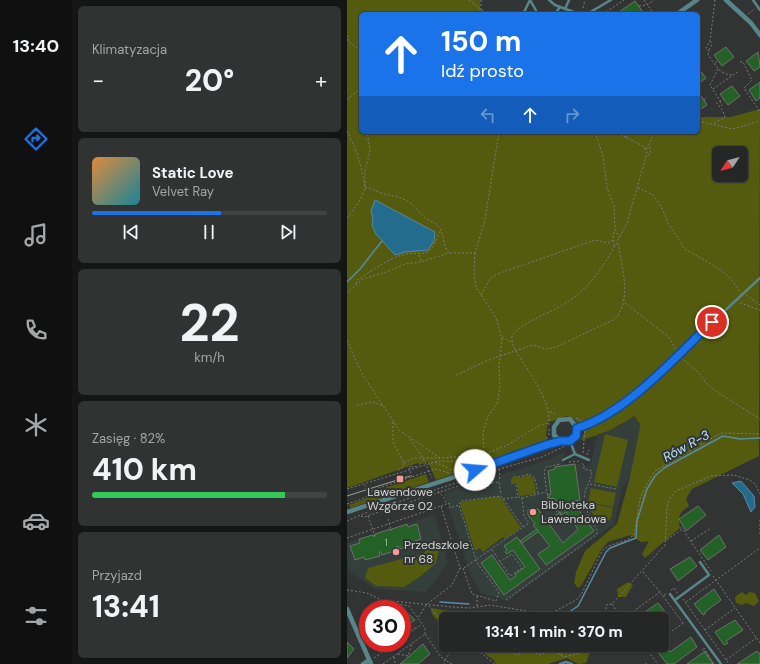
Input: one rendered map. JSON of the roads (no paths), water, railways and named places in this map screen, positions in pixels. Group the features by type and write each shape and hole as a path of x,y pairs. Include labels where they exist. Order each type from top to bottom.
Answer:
{"street":[{"path":"680,12 697,0"},
{"path":"726,0 751,23 760,34"},
{"path":"546,445 551,437 554,427 559,420 570,419 577,428 576,436 569,443 551,437"},
{"path":"347,512 561,441"},
{"path":"347,609 371,661 363,664"}],"lane":[{"path":"524,12 530,0"},
{"path":"530,0 537,12"},
{"path":"549,0 560,7 573,12"},
{"path":"565,9 569,0"},
{"path":"590,12 611,0"},
{"path":"753,0 760,10"},
{"path":"556,12 560,7"},
{"path":"577,428 585,426 630,397 760,278"},
{"path":"569,443 575,454 589,460"},
{"path":"563,460 575,454"},
{"path":"675,600 709,575 700,562"},
{"path":"670,593 721,664"},
{"path":"560,664 566,662 572,664"}],"water":[{"path":"375,200 435,232 434,241 428,250 405,252 395,255 376,234 372,225 373,218 371,211"},
{"path":"741,481 754,496 755,507 751,512 743,494 732,483"}],"waterway":[{"path":"347,282 360,269 382,241"},
{"name":"Rów R-3","path":"569,612 578,606 606,552 610,548 636,538 637,521 647,489 655,476 664,468 723,436 740,439 760,438"},
{"name":"Rów R-3","path":"440,602 469,604"}],"tram line":[{"path":"347,496 410,476"}],"place":[{"name":"Lawendowe Wzgórze 02","path":"400,479"},
{"name":"Biblioteka Lawendowa","path":"533,512"},
{"name":"Przedszkole nr 68","path":"396,552"}]}
